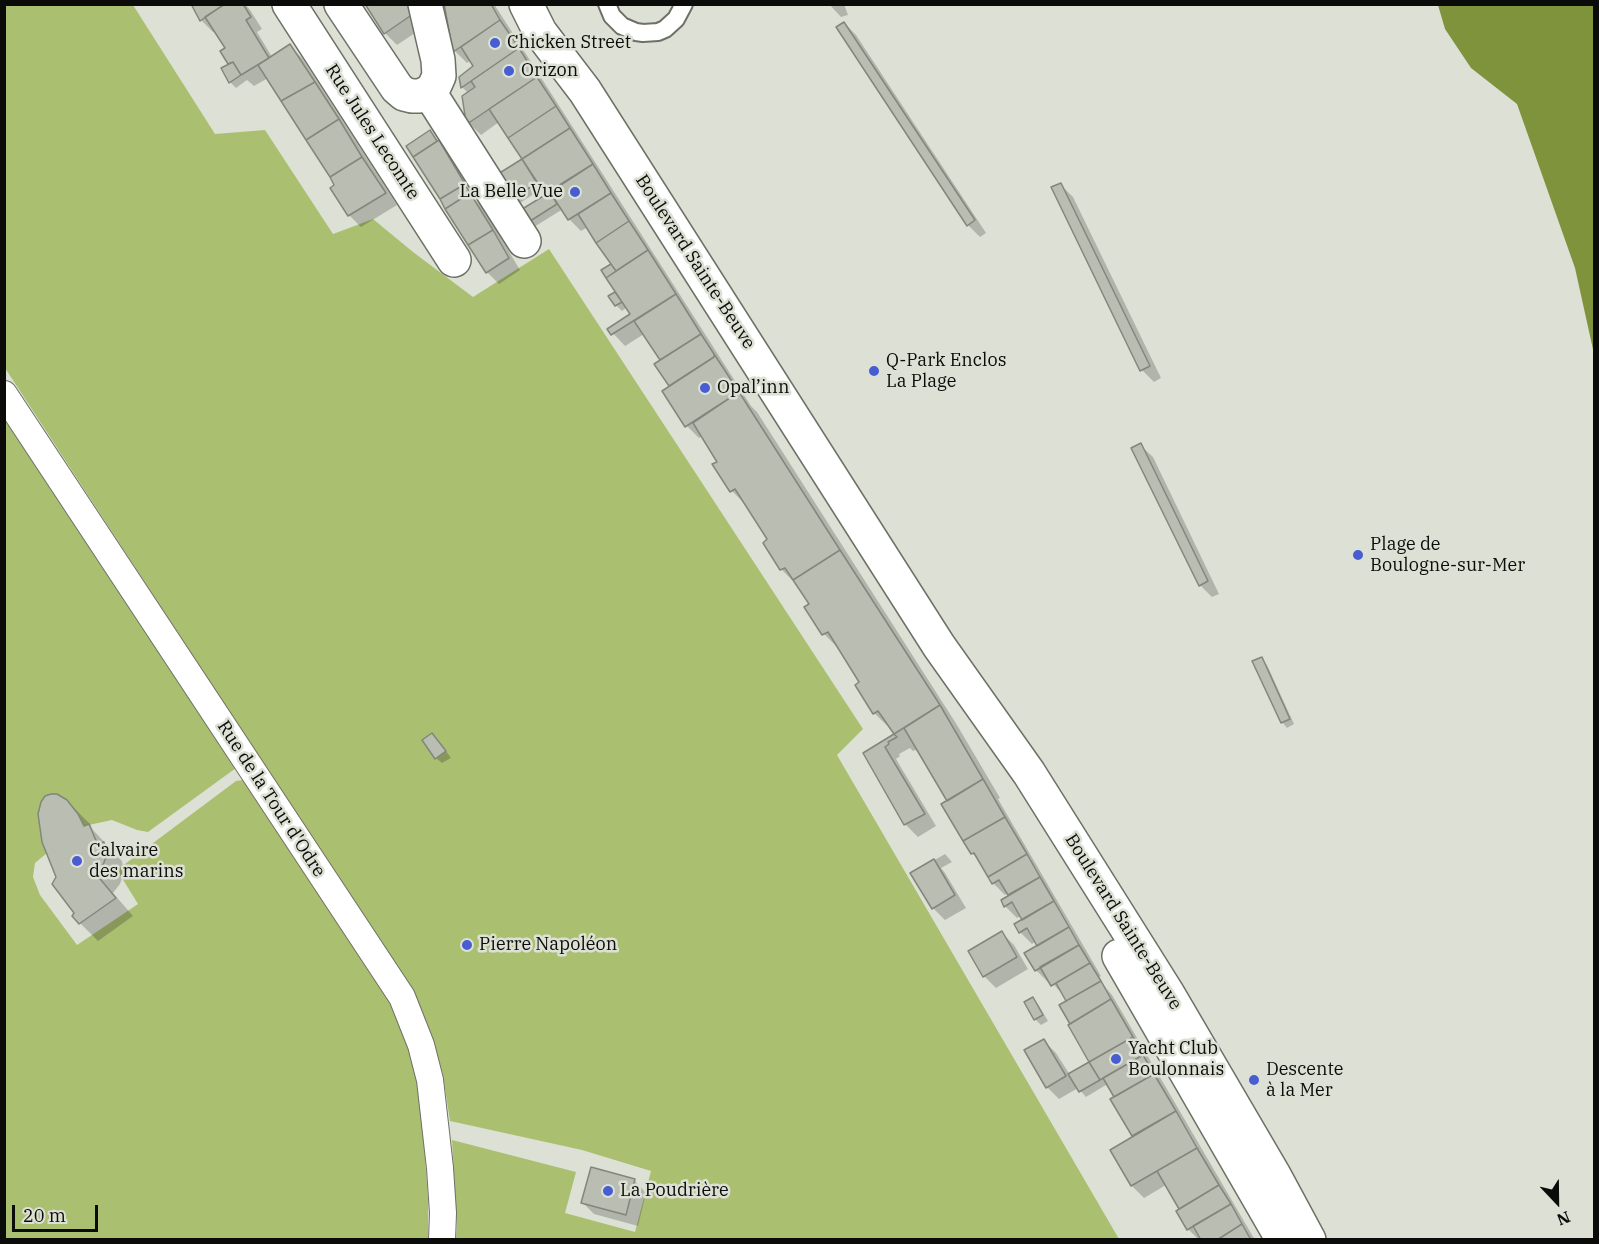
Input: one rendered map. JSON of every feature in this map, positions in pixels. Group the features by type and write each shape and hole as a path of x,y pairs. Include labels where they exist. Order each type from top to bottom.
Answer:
{"main road":[{"name":"Rue Jules Lecomte","path":"289,4 454,260"},
{"path":"341,4 397,88 404,94 412,96 420,96 429,92 438,81 438,68 425,4"},
{"name":"Boulevard Sainte-Beuve","path":"526,4 546,40 585,91 939,646 1029,773 1188,1028 1309,1239"},
{"name":"Boulevard Sainte-Beuve","path":"549,4 585,91"},
{"path":"429,92 524,241"},
{"name":"Boulevard Sainte-Beuve","path":"939,646 1014,784 1131,976 1283,1239"}],"street":[{"name":"Rue de la Tour d'Odre","path":"4,393 402,997 422,1045 430,1080 440,1168 442,1239"}],"lane":[{"path":"607,4 612,16 622,26 643,33 658,32 664,29 676,19 684,4"}],"shaded area":[{"path":"4,5 133,5 215,134 265,130 333,234 373,219 473,297 549,249 863,729 837,755 1119,1239 456,1239 452,1140 576,1172 565,1213 635,1232 651,1171 582,1150 450,1121 443,1075 433,1038 417,999 5,368"},
{"path":"1438,5 1594,5 1594,354 1575,268 1517,104 1471,68 1445,29"},
{"path":"5,417 236,768 148,832 112,820 84,826 67,800 57,794 45,796 38,814 42,842 47,853 35,863 33,877 40,895 77,945 138,904 117,870 236,781 246,782 391,1003 406,1037 421,1102 428,1199 428,1240 5,1239"}],"building":[{"path":"191,4 225,4 200,21"},
{"path":"225,4 243,4 251,17 246,20 269,58 241,75 233,62 228,64 220,51 225,48 205,17"},
{"path":"365,4 407,4 413,14 384,34"},
{"path":"444,4 491,4 500,20 453,52"},
{"path":"500,20 519,48 461,88 459,77 473,66 461,47"},
{"path":"844,22 975,220 967,226 836,27"},
{"path":"290,44 315,82 281,101 258,65"},
{"path":"519,48 537,77 467,124 462,96 475,87 471,81"},
{"path":"233,62 241,75 229,83 221,68"},
{"path":"537,77 556,106 508,138 489,109"},
{"path":"315,82 339,119 306,140 281,101"},
{"path":"556,106 570,128 522,159 508,138"},
{"path":"339,119 362,157 330,177 306,140"},
{"path":"570,128 593,164 545,194 522,159"},
{"path":"430,130 437,141 413,157 406,146"},
{"path":"439,140 465,184 440,199 413,157"},
{"path":"362,157 386,193 348,216 330,188 334,185 330,177"},
{"path":"522,159 537,183 513,198 498,174"},
{"path":"593,164 611,193 568,220 550,192"},
{"path":"1061,183 1150,366 1140,371 1051,187"},
{"path":"465,184 470,193 445,209 440,199"},
{"path":"550,192 557,204 527,223 519,211"},
{"path":"470,193 493,230 468,245 445,209"},
{"path":"611,193 629,221 596,243 578,214"},
{"path":"629,221 648,250 616,271 596,243"},
{"path":"493,230 509,258 486,273 468,245"},
{"path":"648,250 676,294 611,335 607,329 630,314 606,278"},
{"path":"611,264 616,271 606,278 601,270"},
{"path":"615,292 622,302 615,306 608,296"},
{"path":"676,294 701,334 660,360 634,321"},
{"path":"701,334 714,357 669,386 654,364"},
{"path":"714,354 739,392 685,427 662,391 714,357"},
{"path":"739,392 840,550 793,580 785,568 780,570 763,543 767,539 735,489 730,492 712,464 717,462 693,423"},
{"path":"1141,443 1208,581 1199,586 1131,448"},
{"path":"840,550 940,705 894,734 878,711 873,714 855,685 859,682 828,632 822,635 804,607 809,604 793,580"},
{"path":"1262,657 1290,719 1281,723 1252,661"},
{"path":"940,705 983,779 947,801 904,728"},
{"path":"432,733 446,751 435,759 422,740"},
{"path":"894,734 897,737 888,742 889,744 885,747 925,814 904,825 863,753"},
{"path":"983,779 1005,817 963,841 941,804"},
{"name":"Calvaire des marins","path":"57,794 67,800 84,826 89,824 97,843 104,842 106,857 96,874 116,898 79,924 72,916 74,913 52,884 56,877 42,842 38,814 41,802 45,796"},
{"path":"1005,817 1027,854 988,877 974,853 971,854 963,841"},
{"path":"1027,854 1040,877 1008,895 999,880 992,884 988,877"},
{"path":"934,859 955,895 932,909 910,873"},
{"path":"1040,877 1054,901 1022,920 1012,902 1004,907 1001,900"},
{"path":"1054,901 1069,927 1037,946 1027,928 1019,933 1014,924"},
{"path":"1069,927 1079,945 1035,971 1024,953"},
{"path":"1002,931 1017,957 983,977 968,951"},
{"path":"1079,945 1090,963 1051,986 1040,967"},
{"path":"1090,963 1101,981 1066,1001 1056,983"},
{"path":"1101,981 1111,999 1070,1024 1059,1005"},
{"path":"1033,997 1043,1015 1034,1020 1024,1002"},
{"path":"1111,999 1133,1037 1089,1062 1068,1025"},
{"name":"Yacht Club Boulonnais","path":"1133,1037 1143,1055 1100,1080 1089,1062"},
{"path":"1044,1039 1066,1076 1046,1088 1024,1050"},
{"path":"1143,1055 1154,1074 1114,1097 1103,1078"},
{"path":"1089,1062 1100,1080 1079,1092 1068,1074"},
{"path":"1154,1074 1176,1111 1132,1136 1110,1099"},
{"path":"1176,1111 1197,1148 1131,1186 1110,1150"},
{"path":"1197,1148 1219,1185 1179,1209 1157,1171"},
{"name":"La Poudrière","path":"591,1167 635,1179 626,1215 581,1203"},
{"path":"1219,1185 1231,1204 1187,1230 1176,1211"},
{"path":"1231,1204 1242,1224 1217,1240 1201,1240 1193,1226"},
{"path":"1242,1224 1251,1240 1217,1240"}],"place":[{"name":"Chicken Street","path":"495,43"},
{"name":"Orizon","path":"509,71"},
{"name":"La Belle Vue","path":"575,192"},
{"name":"Q-Park Enclos La Plage","path":"874,371"},
{"name":"Opal’inn","path":"705,388"},
{"name":"Plage de Boulogne-sur-Mer","path":"1358,555"},
{"name":"Calvaire des marins","path":"77,861"},
{"name":"Pierre Napoléon","path":"467,945"},
{"name":"Yacht Club Boulonnais","path":"1116,1059"},
{"name":"Descente à la Mer","path":"1254,1080"},
{"name":"La Poudrière","path":"608,1191"}]}
